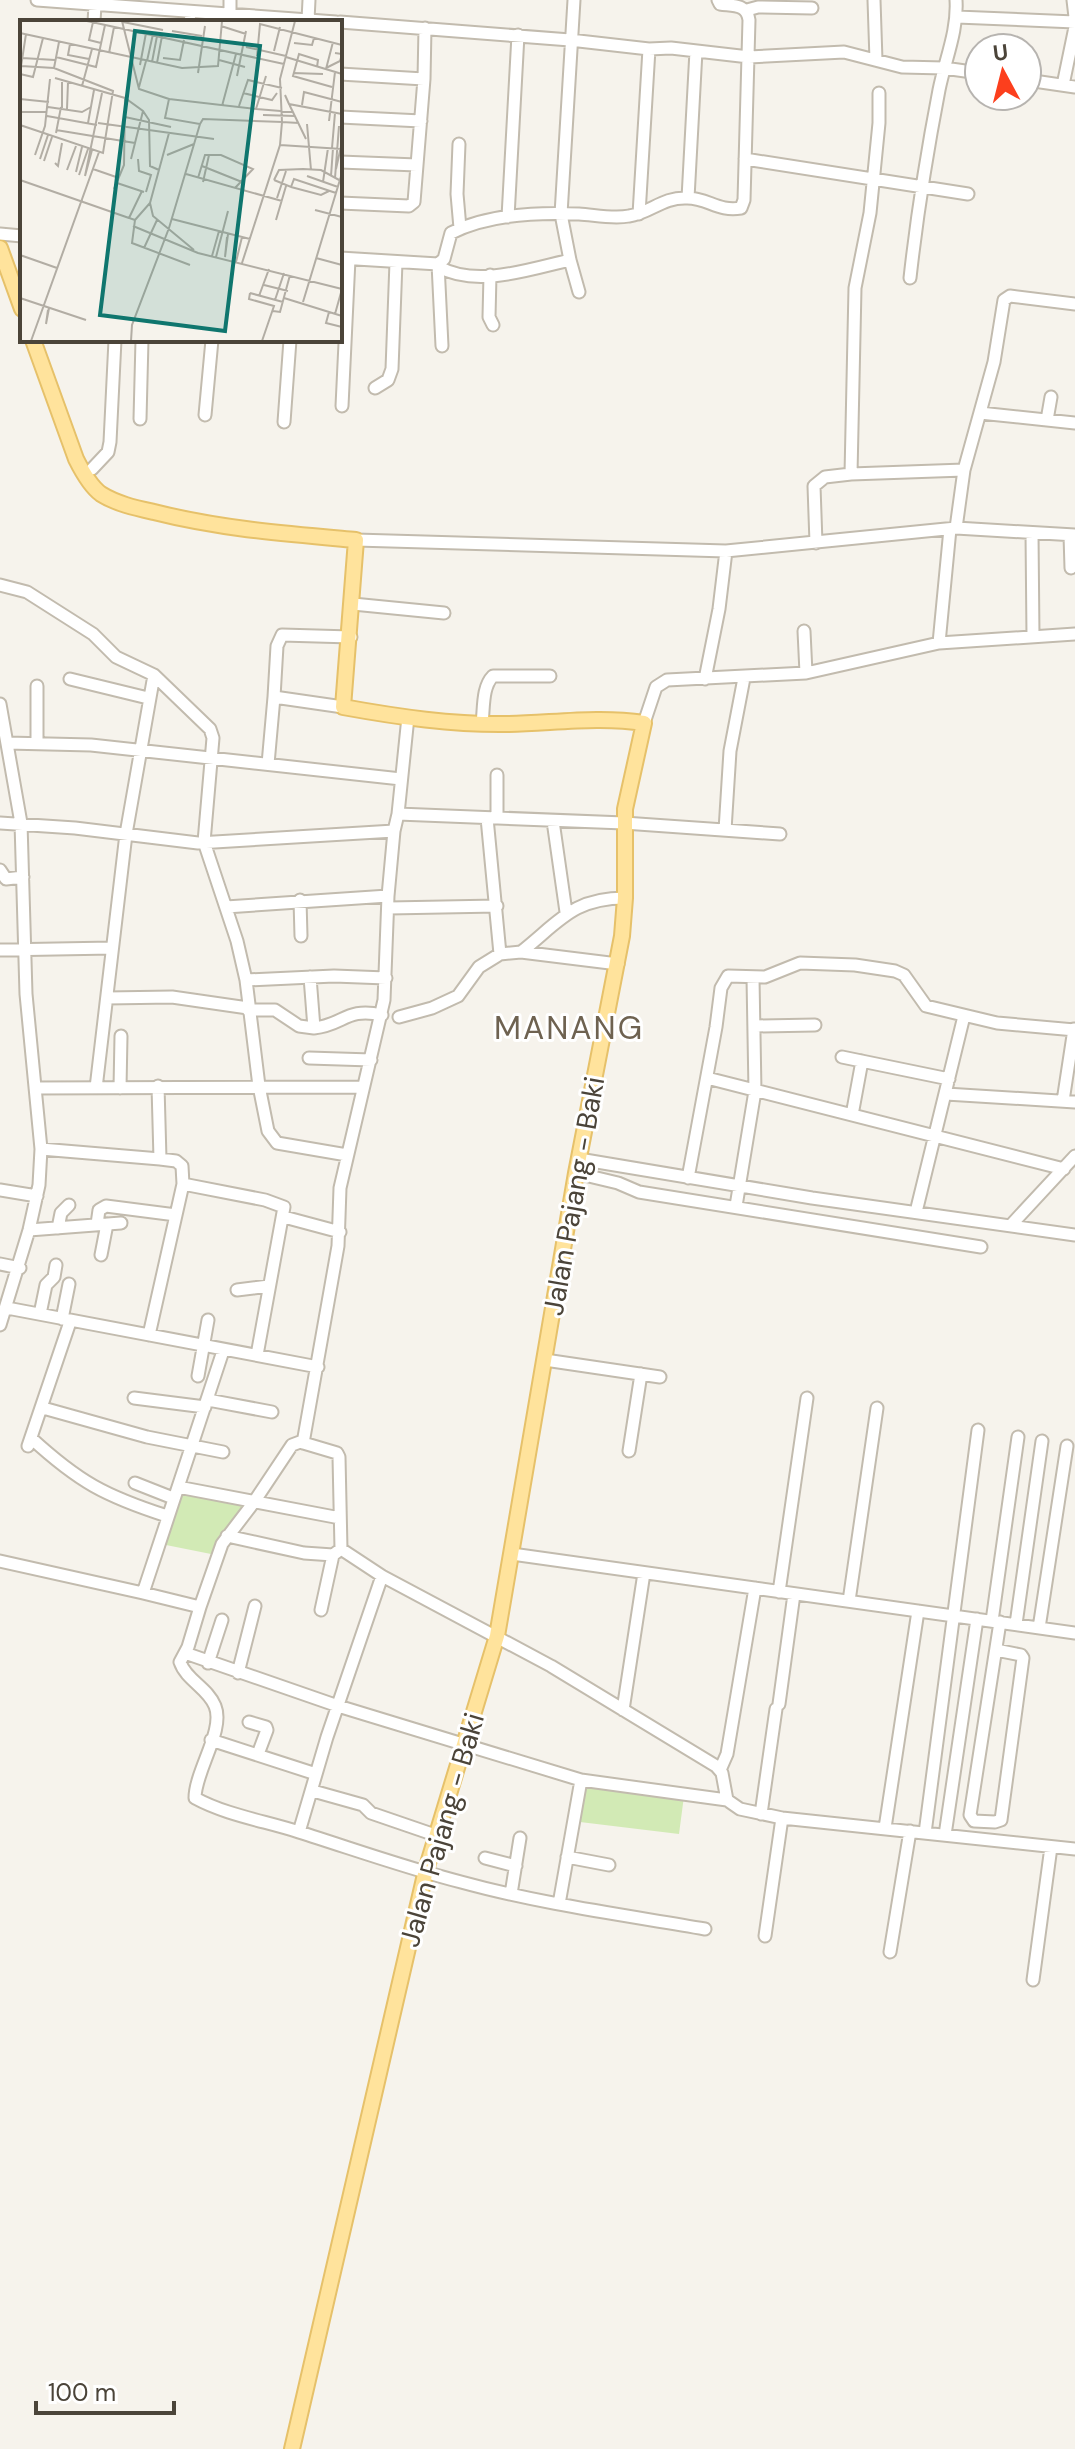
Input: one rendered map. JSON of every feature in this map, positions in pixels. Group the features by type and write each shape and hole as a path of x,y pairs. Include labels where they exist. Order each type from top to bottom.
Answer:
{"main road":[{"path":"0,248 20,303"},
{"path":"34,342 76,459 89,473 98,491 126,505 193,522 356,540 351,637 343,707 408,717 482,723 593,720 644,723"},
{"name":"Jalan Pajang - Baki","path":"292,2449 425,1874 497,1636 578,1166 618,964 625,898 626,799 644,723"}],"street":[{"path":"37,0 275,20 308,20 309,0"},
{"path":"230,0 232,17"},
{"path":"574,0 561,214 579,292"},
{"path":"718,0 720,4 747,10 758,7 812,8"},
{"path":"874,0 876,60"},
{"path":"910,278 944,68 957,17 956,0"},
{"path":"1043,82 1069,86 1075,22 1073,0"},
{"path":"94,20 95,5"},
{"path":"130,20 131,7"},
{"path":"152,9 152,20"},
{"path":"442,346 439,265 444,259 451,233 460,228 508,217 639,214 665,200 688,198 721,209 741,208 744,200 749,57 747,10"},
{"path":"957,17 1075,22"},
{"path":"342,22 749,57 844,52 902,67 963,71"},
{"path":"342,203 409,206 414,202 425,28"},
{"path":"508,217 518,35"},
{"path":"639,214 649,49"},
{"path":"688,198 696,51"},
{"path":"342,74 424,79"},
{"path":"851,474 855,288 870,213 879,93"},
{"path":"342,117 421,121"},
{"path":"459,144 457,194 460,228"},
{"path":"745,159 968,194"},
{"path":"342,162 417,165"},
{"path":"0,234 20,236"},
{"path":"342,406 344,258 439,265 457,274 490,275 570,260"},
{"path":"375,388 388,380 392,369 396,262"},
{"path":"490,275 489,317 493,325"},
{"path":"939,643 953,529 964,470 994,362 1004,300 1010,296 1075,304"},
{"path":"89,473 108,452 110,442 115,342"},
{"path":"140,419 142,342"},
{"path":"205,415 212,342"},
{"path":"284,422 290,342"},
{"path":"1047,420 1051,397"},
{"path":"980,413 1075,423"},
{"path":"816,543 814,486 825,477 964,470"},
{"path":"356,540 726,551 953,529 1072,535 1071,568"},
{"path":"1032,533 1033,637"},
{"path":"705,679 719,609 726,551"},
{"path":"0,585 27,592 93,634 116,657 154,675 210,729 213,738 201,843 226,907 246,980 245,1008 268,1131 277,1143 347,1155"},
{"path":"353,604 444,613"},
{"path":"804,631 806,673"},
{"path":"644,723 653,694 661,682 806,673 939,643 1075,634"},
{"path":"268,764 277,646 282,635 351,637"},
{"path":"96,1088 126,834 154,675"},
{"path":"482,723 486,688 493,676 550,676"},
{"path":"725,830 730,751 744,678"},
{"path":"70,679 148,698"},
{"path":"37,686 37,743"},
{"path":"274,697 343,707"},
{"path":"0,707 21,823 26,994 41,1149 37,1196 20,1268 0,1325"},
{"path":"303,1443 340,1232 339,1197 382,1015 394,831 408,717"},
{"path":"7,743 141,751 401,779"},
{"path":"497,775 492,818 500,954"},
{"path":"398,814 624,823 780,834"},
{"path":"553,821 566,912"},
{"path":"0,823 201,843 394,831"},
{"path":"0,870 6,879 23,877"},
{"path":"521,952 566,912 604,898 625,898"},
{"path":"226,907 300,900 497,906"},
{"path":"300,900 301,936"},
{"path":"0,950 112,948"},
{"path":"399,1017 432,1008 458,996 479,967 500,954 521,952 618,964"},
{"path":"688,1178 725,978 765,977 800,963 855,965 895,971 909,981 926,1006 997,1023 1074,1030 1069,1101 946,1094"},
{"path":"310,977 314,1028"},
{"path":"246,980 386,978"},
{"path":"736,1206 755,1091 753,978"},
{"path":"107,998 172,997 275,1010 299,1026 314,1028 323,1027 352,1012 382,1015"},
{"path":"897,1232 912,1211 936,1136 964,1016"},
{"path":"756,1026 815,1025"},
{"path":"120,1088 121,1036"},
{"path":"842,1057 949,1079"},
{"path":"309,1058 371,1060"},
{"path":"852,1115 862,1061"},
{"path":"707,1078 1064,1169"},
{"path":"158,1086 160,1159"},
{"path":"35,1088 363,1087"},
{"path":"41,1149 160,1159 176,1161 181,1165 183,1184 149,1335"},
{"path":"1011,1225 1075,1156"},
{"path":"578,1166 688,1178 1075,1235"},
{"path":"578,1166 639,1192 981,1247"},
{"path":"183,1184 274,1202 284,1207 257,1355"},
{"path":"0,1190 37,1196"},
{"path":"58,1228 61,1213 69,1205"},
{"path":"101,1255 99,1210 106,1206 176,1215"},
{"path":"284,1217 340,1232"},
{"path":"29,1230 121,1223"},
{"path":"0,1264 20,1268"},
{"path":"40,1314 46,1285 54,1277 56,1265"},
{"path":"69,1284 66,1320 43,1408 30,1442 68,1471 110,1496 167,1516"},
{"path":"237,1290 269,1286"},
{"path":"7,1308 318,1367"},
{"path":"198,1376 208,1320"},
{"path":"143,1593 223,1351"},
{"path":"545,1360 660,1377"},
{"path":"629,1451 641,1374"},
{"path":"134,1398 272,1412"},
{"path":"779,1592 807,1398"},
{"path":"43,1408 223,1452"},
{"path":"849,1601 877,1408"},
{"path":"925,1833 978,1430"},
{"path":"996,1650 1023,1658 1001,1820 974,1821 970,1815 996,1650 996,1622 1018,1437"},
{"path":"1016,1624 1042,1441"},
{"path":"321,1610 337,1552 339,1454 303,1443 292,1445 216,1554 180,1662 216,1708 217,1721 195,1798 425,1874 559,1904 705,1929"},
{"path":"1039,1628 1067,1446"},
{"path":"135,1483 176,1493 254,1502 340,1518"},
{"path":"227,1536 304,1553 337,1552 497,1636 720,1770"},
{"path":"512,1554 1075,1633"},
{"path":"0,1561 200,1607"},
{"path":"623,1710 644,1573"},
{"path":"299,1832 382,1576"},
{"path":"727,1800 720,1770 727,1754 755,1588"},
{"path":"761,1814 794,1594"},
{"path":"238,1673 255,1606"},
{"path":"885,1828 918,1611"},
{"path":"945,1835 977,1619"},
{"path":"208,1663 222,1620"},
{"path":"185,1653 338,1706 581,1780 727,1800 740,1809 782,1818 1075,1849"},
{"path":"249,1722 267,1730 258,1754"},
{"path":"211,1740 316,1774"},
{"path":"559,1904 581,1780"},
{"path":"313,1791 363,1805 371,1813 438,1836"},
{"path":"765,1936 782,1818"},
{"path":"890,1952 910,1831"},
{"path":"511,1894 520,1838"},
{"path":"1033,1980 1051,1847"},
{"path":"567,1857 609,1865"},
{"path":"485,1858 516,1866"}],"green space":[{"path":"180,1491 246,1504 211,1554 161,1544"},
{"path":"585,1784 684,1796 679,1834 580,1822"}],"district":[{"name":"MANANG","path":"569,1028"}]}
